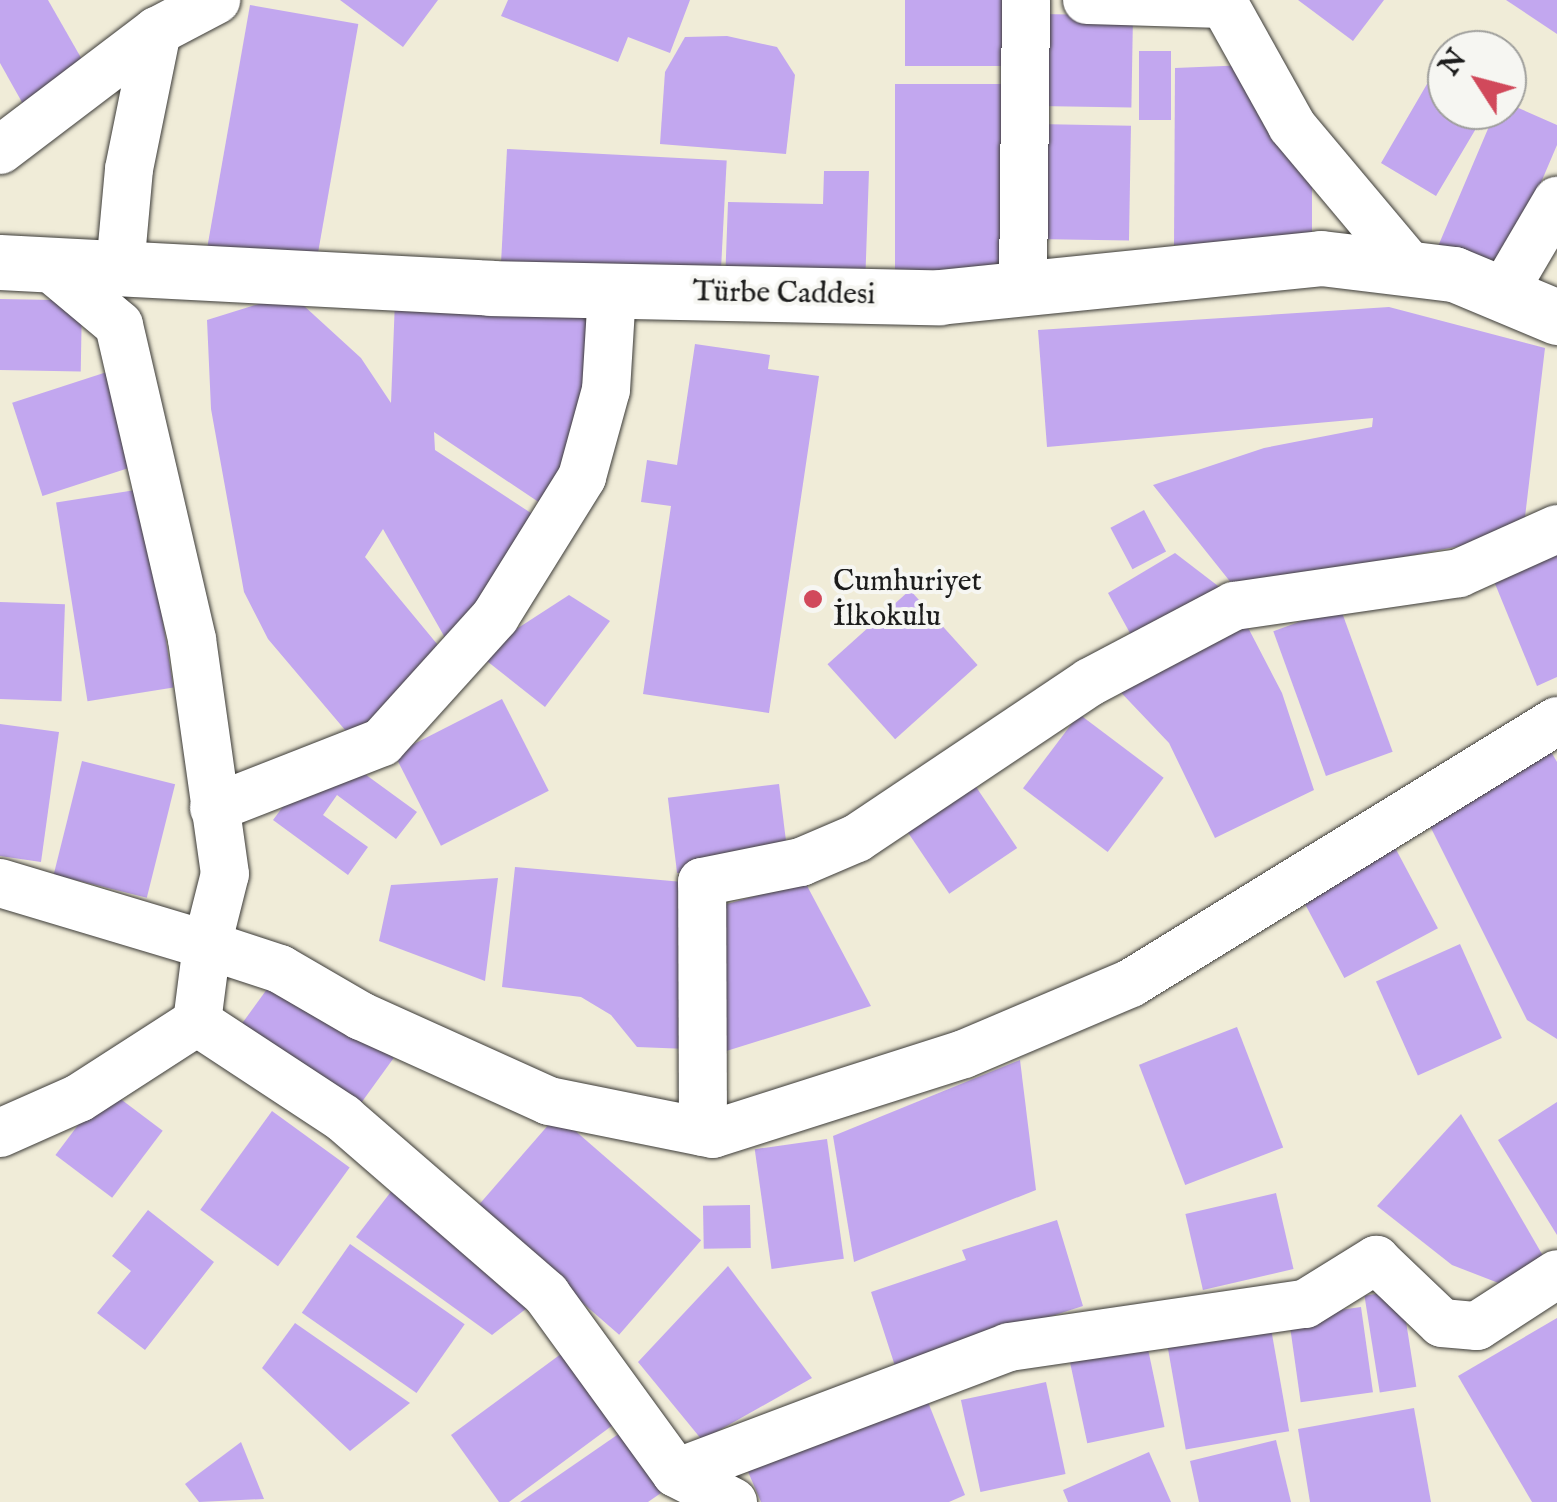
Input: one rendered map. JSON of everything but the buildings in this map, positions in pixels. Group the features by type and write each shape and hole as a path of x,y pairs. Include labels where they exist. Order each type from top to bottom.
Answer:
{"street":[{"path":"0,150 158,31 216,0"},
{"path":"1023,289 1026,0"},
{"path":"1088,0 1222,2 1292,126 1412,269"},
{"path":"120,268 129,169 158,31"},
{"path":"1503,292 1557,201"},
{"name":"Türbe Caddesi","path":"23,263 612,291 939,298 1320,258 1454,274 1557,316"},
{"path":"0,1132 79,1098 197,1022 207,945 225,874 192,639 119,325 23,263"},
{"path":"214,808 382,742 495,616 582,478 606,390 612,291"},
{"path":"703,1132 702,882 801,862 857,838 1090,682 1234,606 1458,573 1557,529"},
{"path":"0,883 280,969 361,1016 549,1100 703,1132 964,1054 1131,983 1557,720"},
{"path":"197,1022 343,1118 546,1294 676,1473 733,1502"},
{"path":"676,1473 1009,1347 1305,1304 1376,1260 1442,1322 1477,1326 1557,1274"}],"place":[{"name":"Cumhuriyet İlkokulu","path":"813,599"}]}
